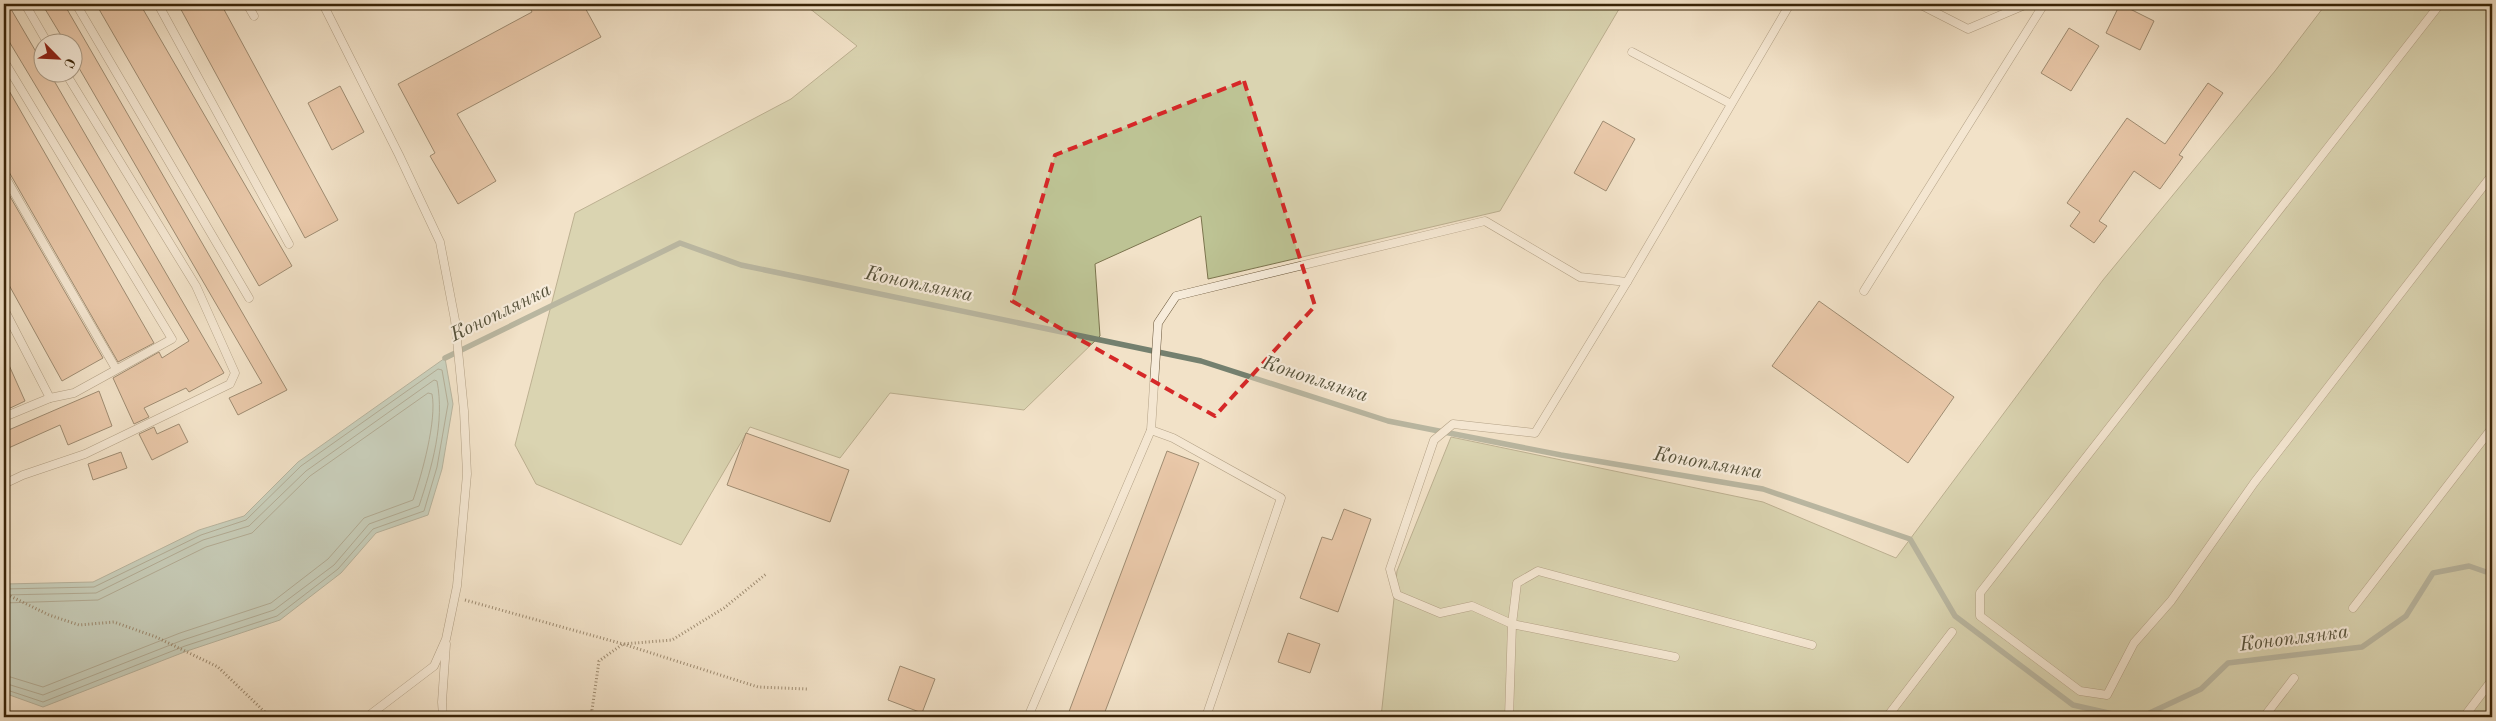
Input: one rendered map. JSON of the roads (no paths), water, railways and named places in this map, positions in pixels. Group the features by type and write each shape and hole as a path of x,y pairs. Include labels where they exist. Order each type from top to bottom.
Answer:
{"lane":[{"path":"25,4 41,32"},
{"path":"76,4 249,298"},
{"path":"158,4 289,244"},
{"path":"247,4 254,16"},
{"path":"323,4 399,154 440,242 455,320 467,474 455,597 446,639 442,702 443,717"},
{"path":"1675,657 1512,624 1472,606 1440,613 1397,595 1390,569 1434,440 1453,424 1535,432 1627,282 1790,4"},
{"path":"1919,4 1968,29 2027,4"},
{"path":"1864,291 2044,4"},
{"path":"2440,4 1980,593 1980,616 2080,691 2107,695 2134,643 2172,602 2254,483 2492,175"},
{"path":"1632,52 1731,104"},
{"path":"4,61 6,70 172,339 74,393 50,398 4,417"},
{"path":"4,484 23,474 86,454 230,384 235,373 196,286 71,82"},
{"path":"4,175 116,369"},
{"path":"1028,717 1152,430 1158,323 1176,296 1485,221 1580,277 1627,282"},
{"path":"4,309 50,398"},
{"path":"2354,608 2492,428"},
{"path":"1152,430 1173,438 1281,498 1206,717"},
{"path":"1509,717 1512,624 1517,583 1538,571 1812,645"},
{"path":"1887,717 1952,632"},
{"path":"368,717 434,666 446,639"},
{"path":"2264,717 2294,678"},
{"path":"2464,717 2492,680"}],"water":[{"path":"445,358 453,404 442,469 428,515 376,533 341,573 280,620 187,651 43,707 4,693 4,584 93,582 199,530 244,516 298,462"}],"waterway":[{"name":"Коноплянка","path":"445,358 680,243 741,265 1201,361 1388,421 1561,455 1763,489 1910,539 1955,616 2073,705 2126,717"},
{"name":"Коноплянка","path":"2141,717 2201,689 2228,663 2362,647 2406,616 2433,573 2469,566 2492,574"}]}
